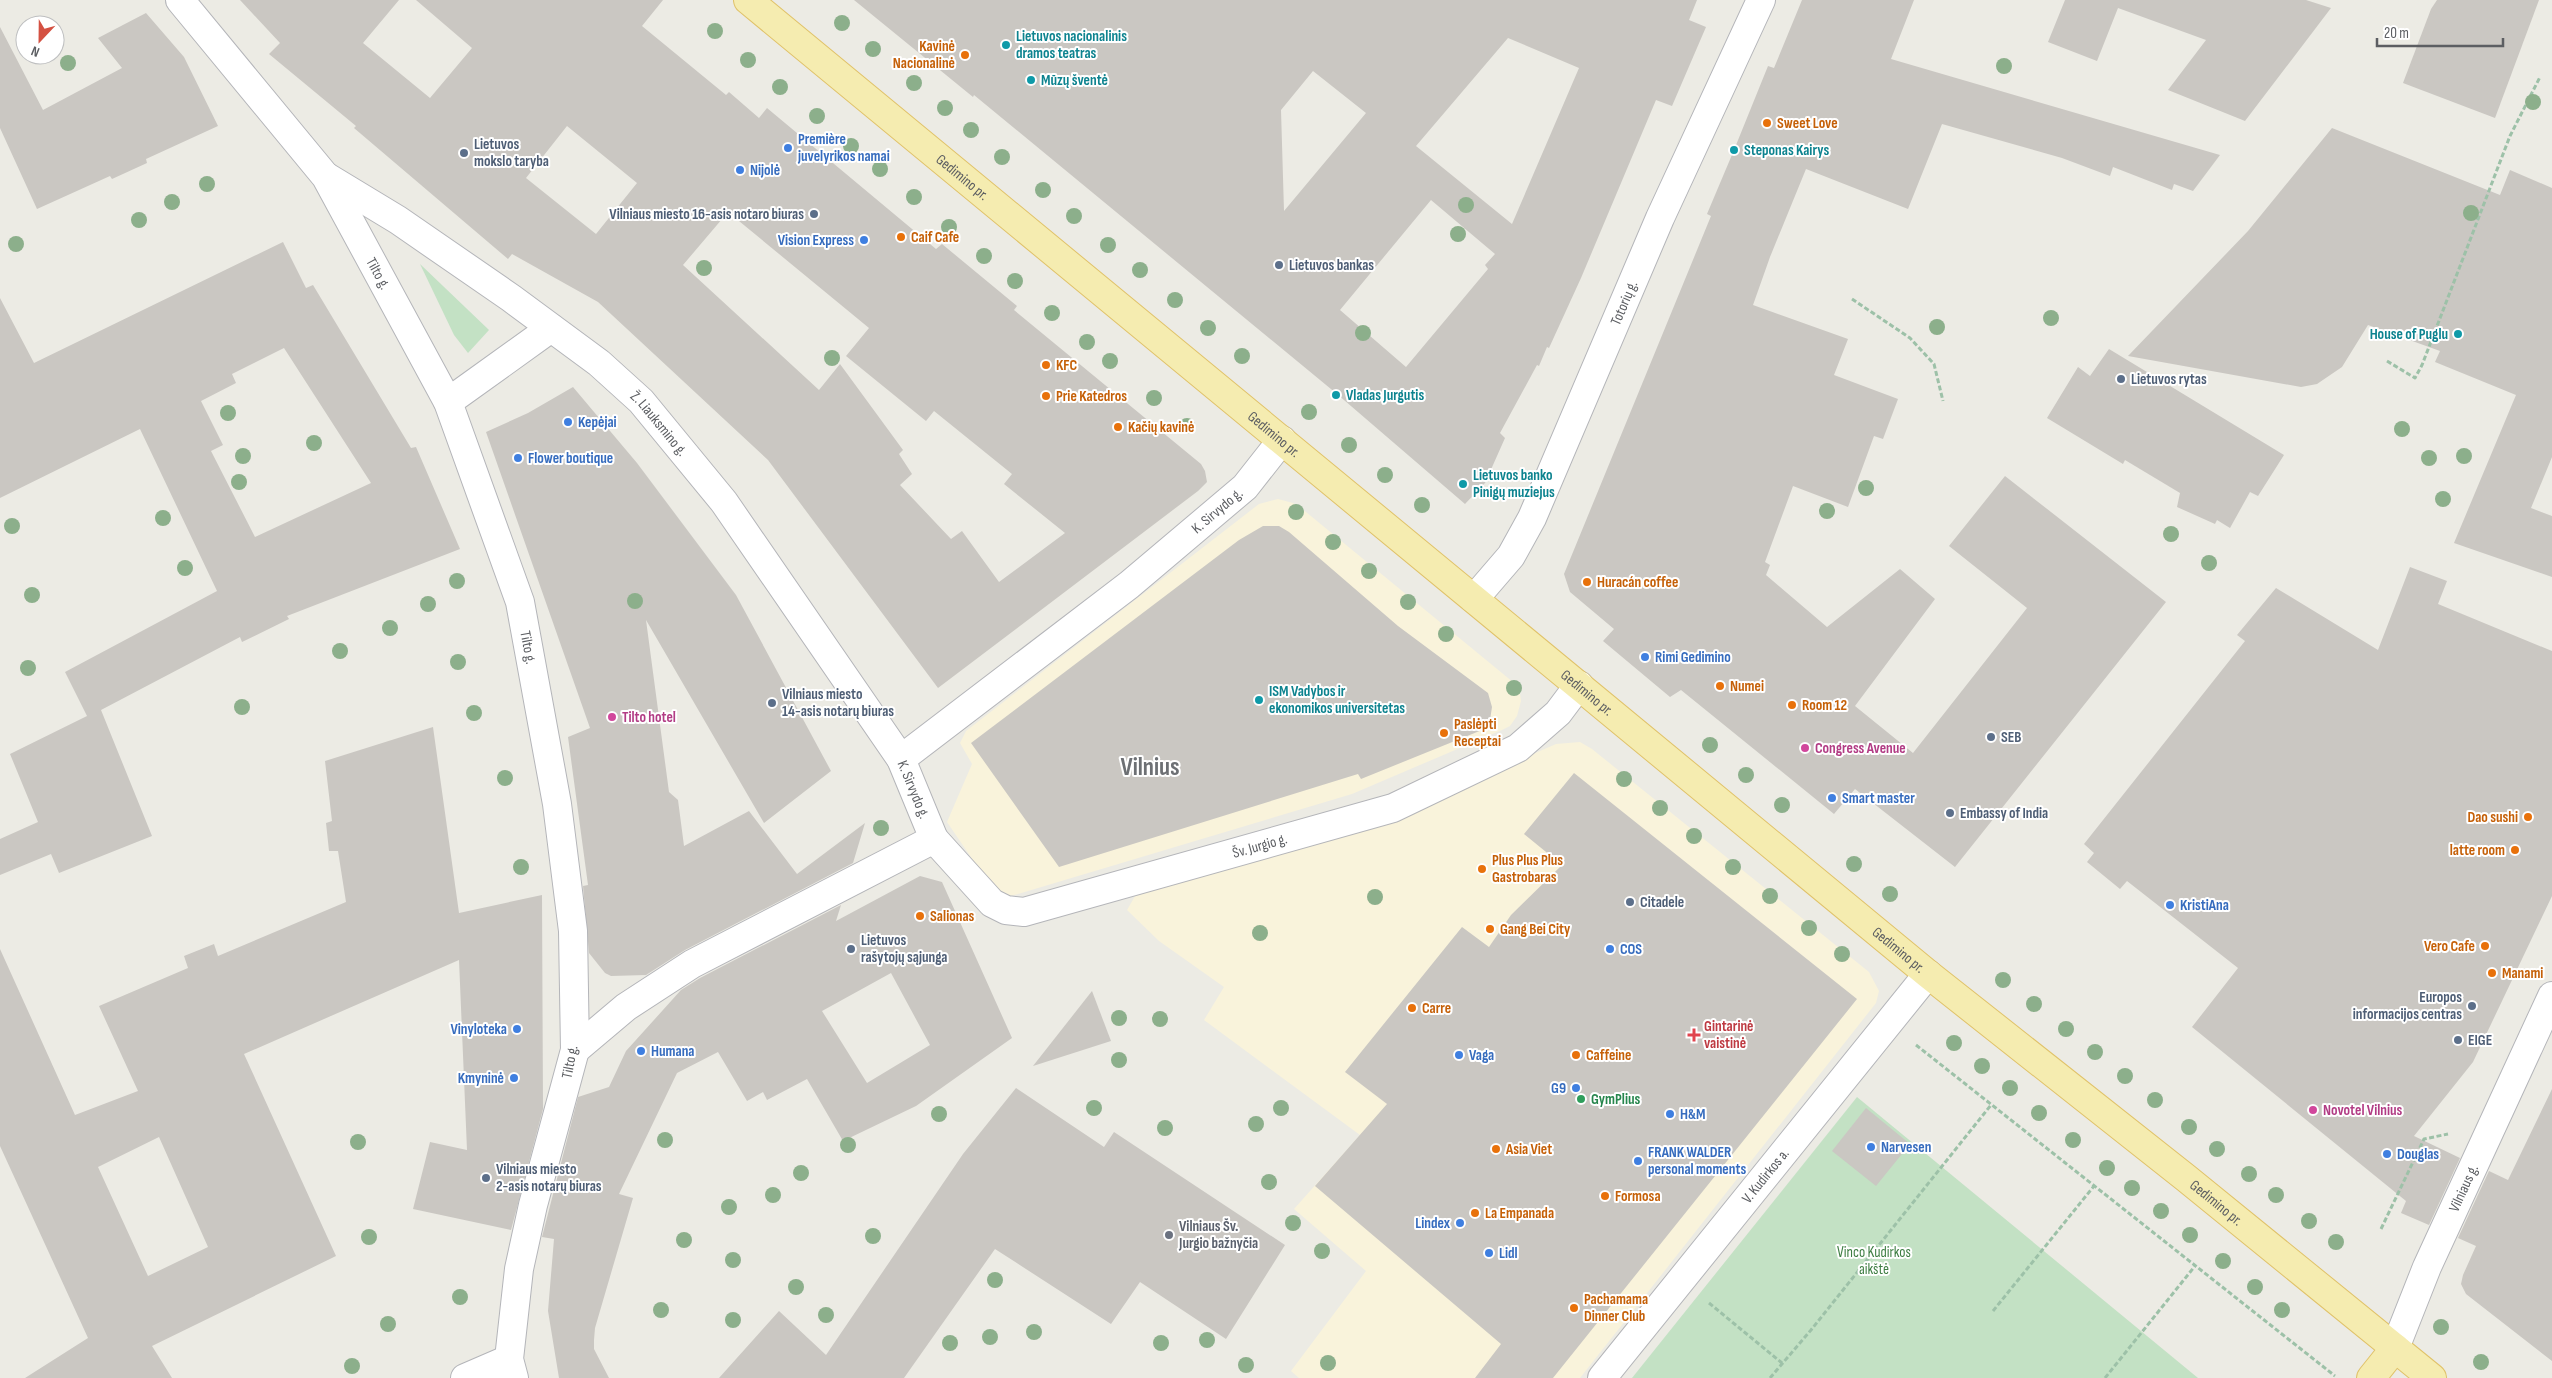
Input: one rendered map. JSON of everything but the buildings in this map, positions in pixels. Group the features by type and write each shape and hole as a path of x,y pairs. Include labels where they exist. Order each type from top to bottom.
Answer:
{"main road":[{"name":"Gedimino pr.","path":"748,0 1928,974 2178,1172 2432,1378"},
{"name":"Vilniaus g.","path":"2371,1378 2395,1348"}],"street":[{"name":"Tilto g.","path":"180,0 326,177 448,402 520,602 557,804 573,931 575,1050 533,1205 519,1269 511,1369"},
{"name":"Totorių g.","path":"1474,599 1511,556 1532,518 1660,218 1761,0"},
{"name":"Ž. Liauksmino g.","path":"326,177 398,220 551,328 599,363 641,401 724,502 901,759"},
{"path":"448,402 551,328"},
{"name":"K. Sirvydo g.","path":"575,1050 626,1006 692,964 934,838 901,759 1129,586 1244,487 1282,440"},
{"name":"Šv. Jurgio g.","path":"934,838 992,903 1006,910 1024,912 1393,808 1518,748 1558,713 1580,685"},
{"name":"V. Kudirkos a.","path":"1602,1378 1928,974"},
{"name":"Vilniaus g.","path":"2395,1348 2427,1267 2552,996"},
{"path":"465,1378 511,1369"}],"path":[{"path":"2387,361 2415,378 2510,136 2540,76"},
{"path":"1852,299 1910,338 1934,364 1943,401"},
{"path":"1888,1023 2338,1378"},
{"path":"1770,1378 1811,1330 1991,1105"},
{"path":"2381,1229 2424,1139 2493,1124"},
{"path":"1993,1311 2094,1186"},
{"path":"2105,1378 2195,1266"},
{"path":"1681,1280 1782,1363"}],"shaded area":[{"name":"ISM Vadybos ir ekonomikos universitetas","path":"1278,499 1293,503 1306,512 1519,687 1521,701 1517,716 1510,726 1352,794 1018,894 1006,897 994,891 947,822 972,764 960,743 966,731 1259,504"},
{"path":"1580,742 1592,749 1869,972 1879,991 1876,1003 1580,1378 1299,1378 1291,1371 1366,1271 1294,1209 1360,1135 1204,1020 1224,987 1159,941 1127,910 1135,896 1384,819 1556,744"}],"green space":[{"path":"420,264 489,330 468,353 454,335"},
{"name":"Vinco Kudirkos aikštė","path":"1857,1097 2198,1378 1632,1378"}],"place":[{"name":"Lietuvos nacionalinis dramos teatras","path":"1006,45"},
{"name":"Kavinė Nacionalinė","path":"965,55"},
{"name":"Mūzų šventė","path":"1031,80"},
{"name":"Sweet Love","path":"1767,123"},
{"name":"Première juvelyrikos namai","path":"788,148"},
{"name":"Steponas Kairys","path":"1734,150"},
{"name":"Lietuvos mokslo taryba","path":"464,153"},
{"name":"Nijolė","path":"740,170"},
{"name":"Vilniaus miesto 16-asis notaro biuras","path":"814,214"},
{"name":"Caif Cafe","path":"901,237"},
{"name":"Vision Express","path":"864,240"},
{"name":"Lietuvos bankas","path":"1279,265"},
{"name":"House of Puglu","path":"2458,334"},
{"name":"KFC","path":"1046,365"},
{"name":"Lietuvos rytas","path":"2121,379"},
{"name":"Vladas Jurgutis","path":"1336,395"},
{"name":"Prie Katedros","path":"1046,396"},
{"name":"Kepėjai","path":"568,422"},
{"name":"Kačių kavinė","path":"1118,427"},
{"name":"Flower boutique","path":"518,458"},
{"name":"Lietuvos banko Pinigų muziejus","path":"1463,484"},
{"name":"Huracán coffee","path":"1587,582"},
{"name":"Rimi Gedimino","path":"1645,657"},
{"name":"Numei","path":"1720,686"},
{"name":"ISM Vadybos ir ekonomikos universitetas","path":"1259,700"},
{"name":"Vilniaus miesto 14-asis notarų biuras","path":"772,703"},
{"name":"Room 12","path":"1792,705"},
{"name":"Tilto hotel","path":"612,717"},
{"name":"Paslėpti Receptai","path":"1444,733"},
{"name":"SEB","path":"1991,737"},
{"name":"Congress Avenue","path":"1805,748"},
{"name":"Smart master","path":"1832,798"},
{"name":"Embassy of India","path":"1950,813"},
{"name":"Dao sushi","path":"2528,817"},
{"name":"latte room","path":"2515,850"},
{"name":"Plus Plus Plus Gastrobaras","path":"1482,869"},
{"name":"Citadele","path":"1630,902"},
{"name":"KristiAna","path":"2170,905"},
{"name":"Salionas","path":"920,916"},
{"name":"Gang Bei City","path":"1490,929"},
{"name":"Vero Cafe","path":"2485,946"},
{"name":"Lietuvos rašytojų sąjunga","path":"851,949"},
{"name":"COS","path":"1610,949"},
{"name":"Manami","path":"2492,973"},
{"name":"Europos informacijos centras","path":"2472,1006"},
{"name":"Carre","path":"1412,1008"},
{"name":"Vinyloteka","path":"517,1029"},
{"name":"Gintarinė vaistinė","path":"1694,1035"},
{"name":"EIGE","path":"2458,1040"},
{"name":"Humana","path":"641,1051"},
{"name":"Vaga","path":"1459,1055"},
{"name":"Caffeine","path":"1576,1055"},
{"name":"Kmyninė","path":"514,1078"},
{"name":"G9","path":"1576,1088"},
{"name":"GymPlius","path":"1581,1099"},
{"name":"Novotel Vilnius","path":"2313,1110"},
{"name":"H&M","path":"1670,1114"},
{"name":"Narvesen","path":"1871,1147"},
{"name":"Asia Viet","path":"1496,1149"},
{"name":"Douglas","path":"2387,1154"},
{"name":"FRANK WALDER personal moments","path":"1638,1161"},
{"name":"Vilniaus miesto 2-asis notarų biuras","path":"486,1178"},
{"name":"Formosa","path":"1605,1196"},
{"name":"La Empanada","path":"1475,1213"},
{"name":"Lindex","path":"1460,1223"},
{"name":"Vilniaus Šv. Jurgio bažnyčia","path":"1169,1235"},
{"name":"Lidl","path":"1489,1253"},
{"name":"Pachamama Dinner Club","path":"1574,1308"}],"district":[{"name":"Vilnius","path":"1150,767"}]}
